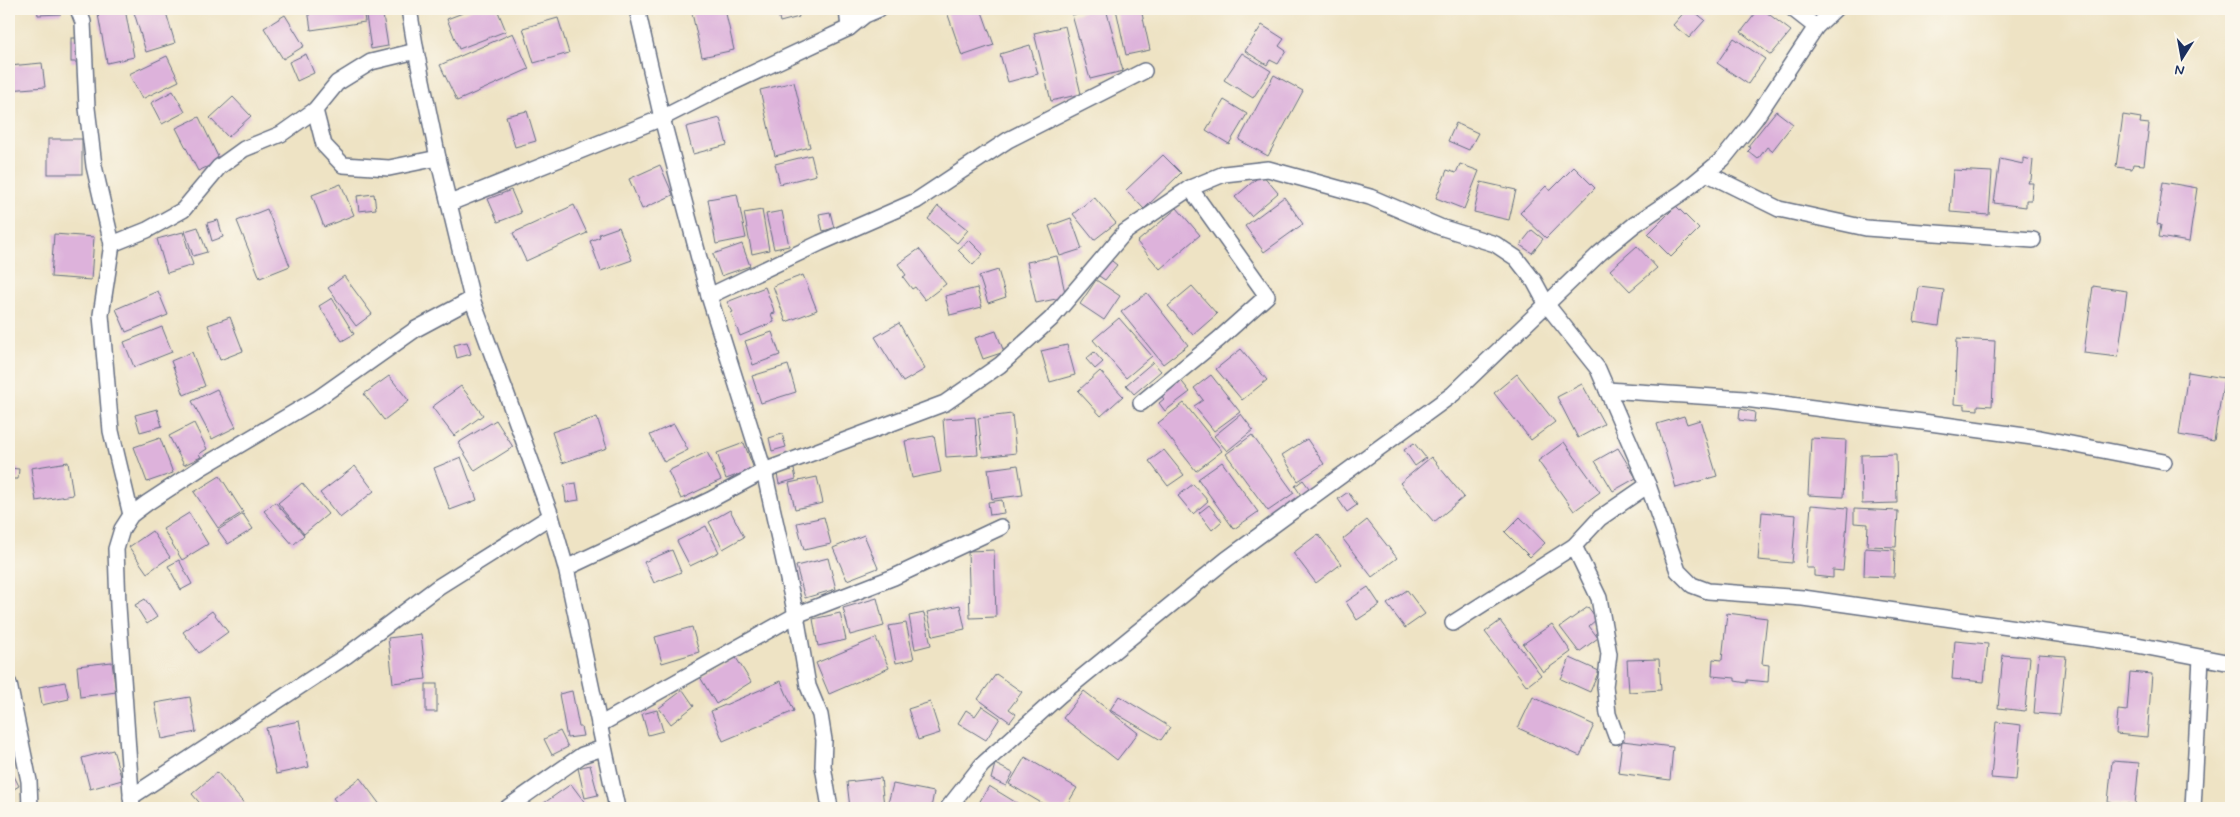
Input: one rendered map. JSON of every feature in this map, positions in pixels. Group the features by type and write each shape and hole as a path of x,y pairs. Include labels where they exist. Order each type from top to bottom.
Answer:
{"street":[{"path":"78,9 83,22 87,108 94,166 112,244 101,316 111,432 132,515"},
{"path":"409,9 438,158 472,299 551,516 566,568 617,808"},
{"path":"848,9 848,28"},
{"path":"450,203 662,118 848,28 864,15 878,9"},
{"path":"1793,9 1816,27"},
{"path":"948,808 982,765 1060,695 1227,560 1453,394 1600,253 1634,225 1683,192 1723,159 1755,119 1816,27 1834,9"},
{"path":"641,10 662,118 710,296 764,470 796,615 808,686 820,715 824,740 823,766 830,808"},
{"path":"112,244 147,230 183,210 193,201 205,182 219,167 244,149 281,134 315,110 337,83 370,62 416,51"},
{"path":"710,296 820,243 916,201 1008,140 1144,71"},
{"path":"315,110 324,145 343,165 389,168 438,158"},
{"path":"566,568 710,500 764,470 945,403 1000,366 1051,319 1125,232 1190,188 1224,174 1268,169 1370,197 1440,227 1495,244 1516,258 1534,281 1547,305 1598,369 1648,485 1678,571 1692,585 1708,591 1803,598 2137,645 2231,663"},
{"path":"1706,173 1779,209 1866,228 2033,240"},
{"path":"1141,403 1219,339 1267,296 1190,188"},
{"path":"131,803 116,549 122,529 132,515 202,467 317,399 416,329 472,299"},
{"path":"1607,390 1744,399 1893,418 2040,438 2164,462"},
{"path":"1453,623 1574,546 1600,518 1648,485"},
{"path":"131,803 346,656 438,587 551,516"},
{"path":"599,725 796,615 894,577 1001,527"},
{"path":"1574,546 1600,598 1609,654 1605,686 1608,714 1616,736"},
{"path":"2193,808 2201,658"},
{"path":"9,684 29,781 30,808"},
{"path":"507,808 582,754 603,748"}],"building":[{"path":"37,9 61,9 61,14 38,15"},
{"path":"97,9 125,9 134,57 107,63"},
{"path":"133,9 165,9 175,43 146,52"},
{"path":"308,9 363,9 365,22 311,30"},
{"path":"365,9 390,9 391,14 383,15 388,46 371,49"},
{"path":"473,9 497,9 506,31 459,49 447,19"},
{"path":"691,9 725,9 734,50 702,57"},
{"path":"777,9 797,9 799,17 780,22"},
{"path":"946,9 981,9 994,45 962,56"},
{"path":"1094,9 1106,9 1123,71 1090,79 1072,15"},
{"path":"1116,9 1141,9 1150,50 1126,55"},
{"path":"1687,9 1691,9 1705,20 1689,38 1673,25"},
{"path":"1759,9 1762,9 1791,31 1771,55 1741,32"},
{"path":"285,15 304,46 283,59 264,28"},
{"path":"558,18 569,53 534,63 523,28"},
{"path":"1262,25 1284,39 1279,46 1286,51 1278,64 1270,60 1267,65 1245,51"},
{"path":"1065,26 1081,94 1051,101 1034,33"},
{"path":"513,33 529,69 457,101 440,65"},
{"path":"71,38 82,38 82,62 71,62"},
{"path":"1734,38 1765,59 1748,84 1717,63"},
{"path":"1030,45 1038,74 1008,82 1000,54"},
{"path":"1242,53 1271,71 1253,98 1224,80"},
{"path":"306,54 314,73 297,81 289,62"},
{"path":"167,56 179,81 142,99 129,74"},
{"path":"42,63 45,87 9,90 9,66"},
{"path":"1274,75 1303,91 1268,156 1239,140"},
{"path":"794,82 810,147 775,156 760,90"},
{"path":"173,91 185,112 162,124 151,103"},
{"path":"233,97 251,116 228,137 210,118"},
{"path":"1224,100 1247,114 1229,144 1206,130"},
{"path":"527,111 536,141 515,147 506,116"},
{"path":"1776,111 1793,124 1772,151 1767,147 1758,159 1748,151 1751,148 1748,146"},
{"path":"2123,115 2141,118 2140,123 2149,124 2144,165 2133,164 2132,169 2116,167"},
{"path":"199,117 220,161 198,171 176,128"},
{"path":"720,118 727,145 693,154 686,127"},
{"path":"1456,123 1478,133 1469,150 1448,141"},
{"path":"48,139 82,139 82,174 48,174"},
{"path":"811,155 816,175 780,184 775,164"},
{"path":"1163,155 1181,173 1144,209 1126,190"},
{"path":"2023,158 2033,160 2031,180 2028,183 2033,183 2031,200 2026,200 2026,207 1994,203 2000,159 2023,164"},
{"path":"1460,164 1479,171 1464,209 1436,198 1447,170 1456,173"},
{"path":"660,165 673,195 642,209 629,179"},
{"path":"1574,167 1595,188 1546,238 1520,213 1546,186 1550,191"},
{"path":"1953,170 1992,172 1989,215 1950,212"},
{"path":"1262,174 1278,193 1251,216 1235,197"},
{"path":"1481,182 1516,190 1509,220 1474,212"},
{"path":"2163,182 2197,188 2189,242 2159,237 2161,225 2157,224"},
{"path":"341,184 354,215 324,227 312,195"},
{"path":"511,190 521,213 498,222 488,199"},
{"path":"374,194 376,209 359,211 357,196"},
{"path":"737,194 746,238 716,244 708,199"},
{"path":"1094,197 1116,223 1094,240 1073,214"},
{"path":"1284,197 1303,224 1264,252 1245,226"},
{"path":"574,205 587,233 526,261 513,233"},
{"path":"938,206 968,230 957,243 928,219"},
{"path":"1676,206 1699,229 1671,257 1648,234"},
{"path":"1177,208 1200,235 1160,269 1137,242"},
{"path":"267,209 290,266 260,278 237,221"},
{"path":"762,210 769,250 752,254 744,213"},
{"path":"782,211 789,246 774,249 766,214"},
{"path":"830,212 834,228 823,231 819,214"},
{"path":"1071,218 1082,249 1060,256 1049,226"},
{"path":"218,220 223,237 212,241 207,223"},
{"path":"198,227 207,252 193,256 185,231"},
{"path":"619,227 632,260 601,271 590,241 600,237 599,234"},
{"path":"1532,230 1543,239 1532,253 1520,245"},
{"path":"183,232 193,265 167,273 157,239"},
{"path":"54,234 94,237 91,280 51,277"},
{"path":"969,240 983,254 973,265 958,250"},
{"path":"742,244 750,266 721,276 713,254"},
{"path":"1637,246 1657,268 1630,291 1610,270"},
{"path":"919,249 946,284 925,300 915,287 912,289 903,277 906,275 898,264"},
{"path":"1057,256 1066,297 1036,303 1027,262"},
{"path":"1108,258 1117,265 1105,280 1096,274"},
{"path":"998,270 1006,297 988,303 979,276"},
{"path":"803,275 817,310 786,322 773,286"},
{"path":"344,276 372,314 356,326 328,288"},
{"path":"1096,280 1120,296 1104,320 1080,304"},
{"path":"1192,286 1217,314 1193,335 1168,306"},
{"path":"2093,286 2127,291 2118,357 2084,353"},
{"path":"765,287 775,313 771,314 774,322 740,336 731,313 733,312 727,302"},
{"path":"1919,287 1944,290 1939,326 1914,322"},
{"path":"977,288 982,307 950,315 945,296"},
{"path":"158,291 168,315 126,332 116,309"},
{"path":"1147,293 1188,345 1163,364 1121,312"},
{"path":"332,298 354,334 342,341 319,306"},
{"path":"230,317 243,351 220,360 208,325"},
{"path":"1119,318 1152,356 1126,378 1093,340"},
{"path":"899,323 925,369 903,382 875,337"},
{"path":"162,327 172,352 134,367 124,342"},
{"path":"996,331 1004,352 983,359 975,338"},
{"path":"772,332 780,355 753,365 745,341"},
{"path":"1957,339 1995,341 1992,406 1978,405 1978,410 1965,409 1965,405 1954,404"},
{"path":"467,342 471,354 457,358 454,345"},
{"path":"1067,345 1075,375 1050,382 1041,351"},
{"path":"1241,349 1267,380 1242,400 1216,369"},
{"path":"192,352 205,386 184,395 171,361"},
{"path":"1094,352 1103,362 1095,369 1086,359"},
{"path":"1153,362 1161,371 1134,394 1126,385"},
{"path":"788,365 796,392 761,403 752,376"},
{"path":"1100,371 1123,396 1101,416 1078,391"},
{"path":"2188,372 2224,378 2214,441 2179,435"},
{"path":"1517,374 1555,422 1531,440 1494,393"},
{"path":"1211,375 1240,412 1214,431 1194,406 1203,400 1194,388"},
{"path":"389,376 409,401 384,420 364,394"},
{"path":"1179,378 1190,392 1165,411 1159,403 1164,399 1160,394"},
{"path":"1582,384 1604,424 1578,438 1557,397"},
{"path":"461,386 483,415 454,436 432,407"},
{"path":"217,389 236,427 212,439 192,401"},
{"path":"1184,403 1222,451 1196,471 1158,423"},
{"path":"157,409 162,426 140,432 135,415"},
{"path":"1740,409 1755,412 1754,422 1739,420"},
{"path":"1012,414 1016,453 983,457 978,418"},
{"path":"1241,414 1253,430 1227,451 1214,436"},
{"path":"1684,416 1687,424 1700,420 1717,476 1676,488 1657,424"},
{"path":"597,417 607,448 562,463 552,432"},
{"path":"975,417 978,455 946,457 943,419"},
{"path":"496,420 513,447 475,471 458,443"},
{"path":"194,423 207,449 199,454 201,457 184,465 169,436"},
{"path":"674,424 688,450 664,462 650,435"},
{"path":"782,434 786,447 772,451 769,438"},
{"path":"1252,435 1294,493 1268,511 1226,454"},
{"path":"934,436 941,472 912,478 905,441"},
{"path":"160,438 173,473 147,482 134,447"},
{"path":"1811,438 1846,440 1843,497 1808,495"},
{"path":"1307,439 1324,464 1298,481 1282,455"},
{"path":"1564,442 1600,492 1574,511 1538,461"},
{"path":"744,443 754,469 726,479 717,453"},
{"path":"1414,443 1426,458 1415,466 1404,450"},
{"path":"1618,448 1636,478 1613,491 1595,461"},
{"path":"1164,450 1184,475 1168,486 1149,461"},
{"path":"707,452 721,480 681,499 668,471"},
{"path":"1896,454 1897,503 1862,504 1861,455"},
{"path":"461,457 477,500 450,510 434,468"},
{"path":"1431,457 1464,497 1434,522 1400,483"},
{"path":"68,462 73,495 36,501 31,468"},
{"path":"1222,462 1258,512 1234,529 1198,479"},
{"path":"1018,465 1023,495 992,499 988,469"},
{"path":"355,466 374,491 340,518 320,493"},
{"path":"9,468 19,469 18,479 9,479"},
{"path":"794,469 796,479 779,484 777,474"},
{"path":"220,476 243,512 218,528 194,492"},
{"path":"817,477 823,503 795,509 789,483"},
{"path":"1303,480 1312,492 1303,498 1295,486"},
{"path":"302,483 328,514 304,534 278,503"},
{"path":"576,483 579,500 566,502 564,485"},
{"path":"1193,484 1208,501 1193,514 1178,496"},
{"path":"1348,492 1357,505 1347,512 1338,499"},
{"path":"1002,500 1004,513 990,515 988,502"},
{"path":"275,502 304,535 293,545 264,511"},
{"path":"1209,505 1222,521 1212,530 1199,513"},
{"path":"1811,505 1848,508 1843,571 1833,570 1833,578 1814,576 1814,568 1806,568"},
{"path":"1854,509 1898,511 1896,547 1867,546 1868,524 1854,523"},
{"path":"730,510 744,537 723,549 709,522"},
{"path":"1762,512 1796,515 1792,563 1758,560"},
{"path":"189,513 208,544 182,560 163,529"},
{"path":"243,514 253,529 228,544 218,530"},
{"path":"824,517 831,544 804,550 797,523"},
{"path":"1520,517 1545,543 1530,557 1505,532"},
{"path":"1367,520 1397,558 1372,577 1343,539"},
{"path":"706,526 719,552 690,566 677,541"},
{"path":"152,531 170,557 147,573 129,547"},
{"path":"1318,534 1341,564 1316,583 1293,553"},
{"path":"864,535 878,568 847,580 833,548"},
{"path":"1865,548 1895,550 1894,577 1864,576"},
{"path":"672,550 681,572 654,583 644,562"},
{"path":"994,550 996,617 970,618 968,551"},
{"path":"828,558 836,589 805,598 796,566"},
{"path":"179,560 192,584 181,590 168,566"},
{"path":"1368,587 1380,605 1357,620 1346,602"},
{"path":"1407,590 1425,614 1405,628 1387,604"},
{"path":"877,598 884,626 850,635 843,608"},
{"path":"145,599 157,617 147,624 135,605"},
{"path":"960,605 965,629 933,636 927,612"},
{"path":"1588,607 1597,619 1589,626 1598,638 1579,652 1560,627"},
{"path":"212,611 228,632 199,653 183,632"},
{"path":"840,613 846,640 818,646 813,619"},
{"path":"924,613 931,645 915,649 909,616"},
{"path":"1727,613 1767,618 1762,664 1769,665 1768,682 1747,680 1747,683 1735,681 1735,678 1712,676 1713,659 1722,660"},
{"path":"1500,621 1541,675 1527,686 1485,632"},
{"path":"906,623 914,659 896,663 889,626"},
{"path":"1552,624 1571,652 1543,672 1523,644"},
{"path":"692,627 699,652 662,663 655,637"},
{"path":"421,634 426,679 393,683 388,638"},
{"path":"876,638 889,668 829,694 816,663"},
{"path":"1955,641 1988,644 1984,682 1952,679"},
{"path":"2039,654 2066,656 2060,715 2034,713"},
{"path":"2003,655 2030,657 2025,711 1998,708"},
{"path":"735,656 751,682 716,704 700,677"},
{"path":"1570,658 1599,671 1590,692 1561,679"},
{"path":"1659,659 1661,690 1629,692 1627,660"},
{"path":"112,662 116,692 80,697 77,666"},
{"path":"2130,672 2152,674 2147,737 2116,734 2118,710 2127,711"},
{"path":"996,674 1022,692 1009,709 1016,714 1010,722 978,699"},
{"path":"781,681 794,711 723,741 711,711"},
{"path":"65,682 69,699 42,705 39,687"},
{"path":"426,684 437,684 437,712 426,712"},
{"path":"683,690 694,706 671,724 659,708"},
{"path":"572,691 579,727 581,727 583,736 567,738 559,694"},
{"path":"1084,691 1138,733 1117,760 1063,718"},
{"path":"1119,696 1170,727 1161,740 1110,710"},
{"path":"190,697 196,732 162,739 155,703"},
{"path":"1533,697 1594,725 1580,756 1518,728"},
{"path":"930,702 940,733 918,740 908,709"},
{"path":"982,706 1000,718 986,740 958,723 966,710 975,716"},
{"path":"657,710 663,731 648,735 642,714"},
{"path":"299,721 309,767 276,774 266,728"},
{"path":"1996,722 2021,725 2016,780 1991,778"},
{"path":"560,731 568,747 552,755 544,739"},
{"path":"1622,741 1673,747 1670,780 1618,773"},
{"path":"113,750 122,780 90,789 82,758"},
{"path":"1025,757 1077,788 1065,808 1050,808 1009,784"},
{"path":"2112,761 2139,763 2135,805 2108,802"},
{"path":"995,764 1013,773 1006,786 991,779"},
{"path":"590,765 598,795 585,798 578,768"},
{"path":"9,766 19,786 9,792"},
{"path":"217,772 248,808 204,808 192,794"},
{"path":"360,778 381,806 377,808 341,808 333,798"},
{"path":"881,778 884,806 850,808 847,782"},
{"path":"571,784 589,808 537,808"},
{"path":"893,784 934,792 931,808 887,807"},
{"path":"989,786 1020,805 1019,808 976,808"}]}
